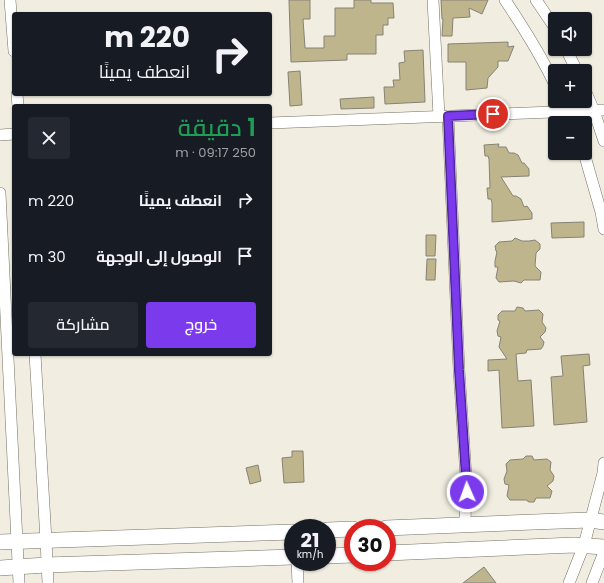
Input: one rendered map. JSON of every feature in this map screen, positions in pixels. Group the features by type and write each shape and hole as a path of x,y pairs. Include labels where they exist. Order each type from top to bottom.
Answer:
{"street":[{"path":"10,0 12,26"},
{"path":"433,0 444,116 466,472 465,525"},
{"path":"505,0 548,69"},
{"path":"536,0 548,18"},
{"path":"592,100 599,111 604,141"},
{"path":"272,123 444,116 548,107"},
{"path":"579,108 599,111"},
{"path":"0,135 12,134"},
{"path":"586,160 601,212 604,229"},
{"path":"0,193 19,583"},
{"path":"35,356 48,583"},
{"path":"569,583 584,545 597,521 604,463"},
{"path":"396,528 597,521"},
{"path":"0,542 284,532"},
{"path":"396,553 584,545 604,547"},
{"path":"592,583 604,552"},
{"path":"0,568 46,565 284,557"},
{"path":"297,571 298,583"}],"building":[{"path":"289,0 310,0 310,19 303,19 305,48 324,48 324,36 335,36 335,8 354,8 354,0 371,0 371,3 393,3 394,18 388,18 388,25 383,25 383,35 376,35 376,54 347,54 347,60 291,62"},
{"path":"441,0 488,0 482,14 469,8 470,17 453,18 452,36 442,36 443,19"},
{"path":"508,42 508,47 514,46 508,61 498,61 498,67 488,78 487,88 466,90 466,62 448,62 448,44"},
{"path":"423,50 425,102 385,104 384,87 394,87 393,80 400,80 399,63 405,62 404,51"},
{"path":"300,71 302,105 290,106 288,72"},
{"path":"374,97 374,108 341,109 340,99"},
{"path":"499,144 498,147 506,147 509,153 518,155 522,163 524,163 529,169 529,176 501,177 513,196 521,199 524,207 527,206 532,213 532,219 492,222 492,203 491,199 488,199 487,188 490,188 489,159 488,156 485,156 484,145"},
{"path":"584,222 584,237 552,238 551,223"},
{"path":"426,235 436,235 435,256 426,256"},
{"path":"515,238 522,241 535,240 540,244 540,249 536,253 535,266 541,272 540,280 524,280 521,283 514,281 499,282 496,278 498,267 495,267 497,252 495,246 499,242 512,241"},
{"path":"427,259 436,259 435,280 426,280"},
{"path":"517,307 523,308 525,311 539,310 543,314 542,322 546,328 545,332 540,337 544,342 541,349 527,350 526,353 516,354 518,381 531,380 534,426 502,428 499,370 488,371 488,360 507,359 499,347 501,337 498,336 497,331 500,321 498,320 498,315 502,311 515,311"},
{"path":"589,354 590,365 583,366 587,422 554,425 551,377 563,376 561,356"},
{"path":"292,451 303,451 304,482 284,483 282,458 292,457"},
{"path":"526,456 532,456 534,460 547,459 551,462 550,470 554,476 553,481 547,486 552,491 550,498 536,498 534,502 529,502 526,500 510,500 507,496 509,485 505,484 504,479 507,471 506,464 510,460 523,459"},
{"path":"258,465 261,481 250,484 246,468"},
{"path":"484,567 496,583 463,583"}],"route":[{"path":"467,492 459,370 448,116 493,114"}]}
